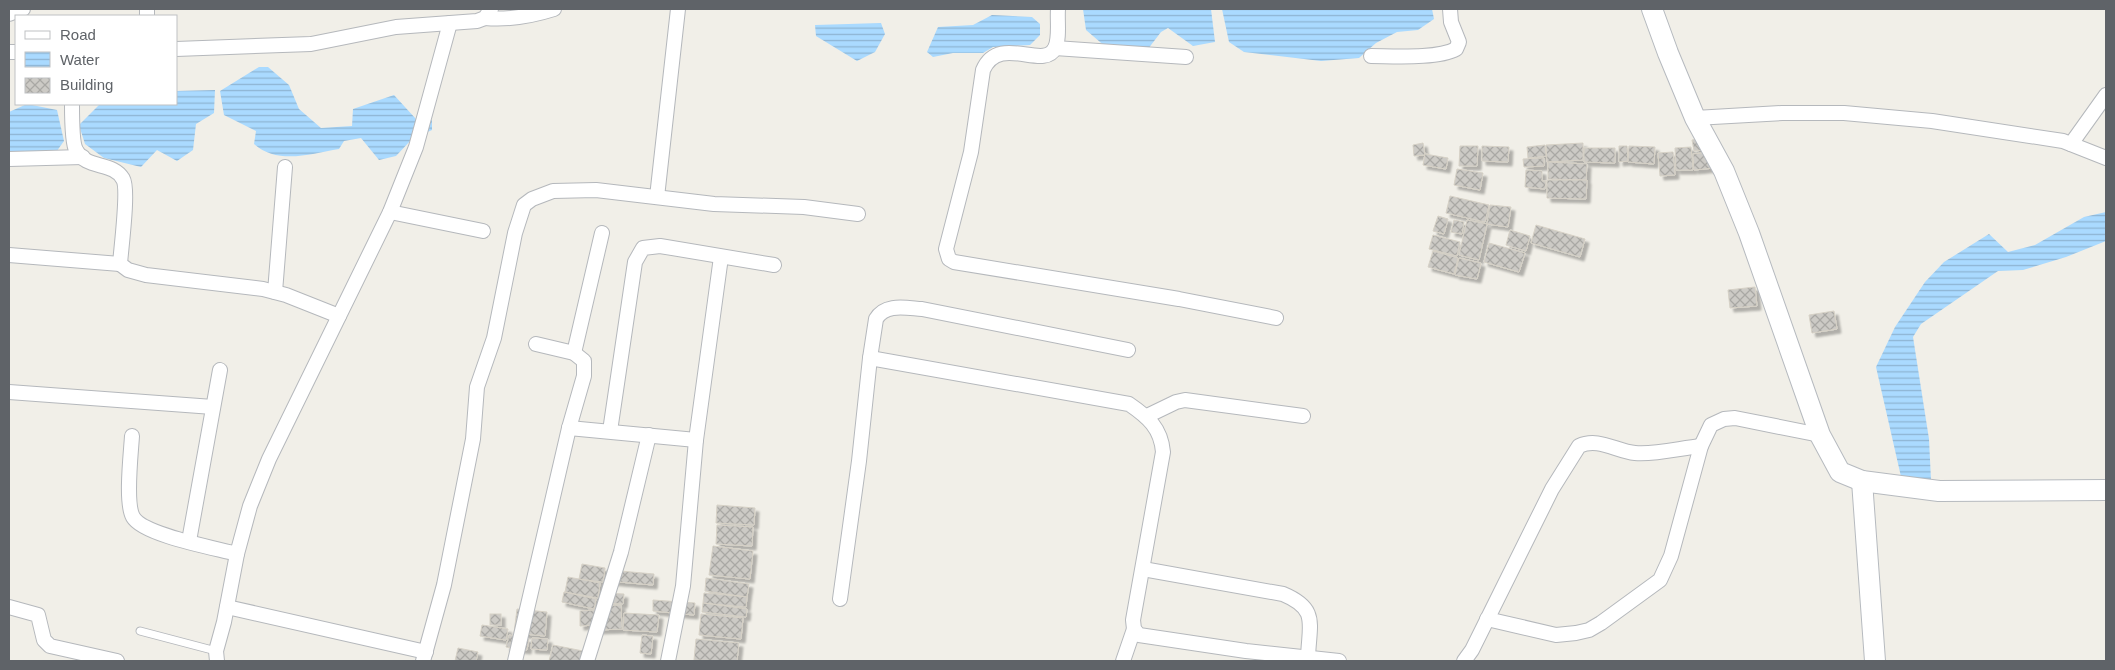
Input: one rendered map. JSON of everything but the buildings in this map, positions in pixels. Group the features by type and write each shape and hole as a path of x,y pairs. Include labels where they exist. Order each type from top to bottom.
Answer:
{"main road":[{"path":"1652,9 1695,118 1724,171 1749,233 1820,435 1840,472 1868,481 1940,491 2106,490"},
{"path":"1868,481 1875,661"}],"street":[{"path":"9,14 23,9"},
{"path":"178,49 312,44 396,26 477,21 488,13 500,19 554,9"},
{"path":"657,197 678,9"},
{"path":"1058,9 1055,48 1050,54 1040,56 1008,53 994,55 988,60 984,70 970,152 946,249 949,259 954,262 1179,299 1276,318"},
{"path":"1370,56 1450,53 1456,49 1459,42 1451,22 1450,9"},
{"path":"217,656 237,554 250,506 269,459 390,212 416,147 450,23"},
{"path":"1055,48 1186,57"},
{"path":"2071,144 2106,95"},
{"path":"72,105 76,150 89,163 115,170 124,181 125,197 120,264"},
{"path":"1695,118 1782,113 1844,113 1980,128 2063,140 2106,158"},
{"path":"9,159 83,157"},
{"path":"275,292 285,168"},
{"path":"227,607 425,657 444,585 473,439 477,387 494,338 515,233 524,205 532,199 553,190 596,190 739,206 804,207 858,214"},
{"path":"390,212 483,231"},
{"path":"574,353 602,233"},
{"path":"610,431 635,262 644,248 660,246 774,265"},
{"path":"9,255 120,264 128,270 146,275 275,292 339,316"},
{"path":"668,661 683,586 696,440 721,257"},
{"path":"840,599 859,461 870,358 876,319 879,314 884,310 899,308 922,309 1128,350"},
{"path":"515,661 569,428 584,376 584,361 574,353 536,344"},
{"path":"870,358 1129,404 1147,416 1158,431 1163,452 1143,569 1132,620 1134,629 1139,635 1340,661"},
{"path":"189,541 220,370"},
{"path":"9,392 213,407"},
{"path":"1147,416 1176,402 1185,400 1303,416"},
{"path":"1487,619 1556,635 1576,633 1595,626 1660,580 1671,556 1701,446 1711,425 1724,419 1735,418 1820,435"},
{"path":"569,428 696,440"},
{"path":"587,661 621,552 650,435"},
{"path":"132,436 130,500 132,516 142,527 237,554"},
{"path":"1464,661 1472,650 1552,489 1578,446 1591,442 1634,453 1651,453 1701,446"},
{"path":"1143,569 1283,594 1298,600 1306,608 1309,617 1308,658"},
{"path":"9,607 38,615 44,640 50,646 117,661"},
{"path":"1123,661 1134,629"}],"lane":[{"path":"140,631 217,656"}],"water":[{"path":"1083,9 1211,9 1215,42 1193,46 1168,28 1161,32 1148,49 1107,48 1086,30"},
{"path":"1222,9 1432,9 1434,19 1418,30 1397,32 1376,43 1359,58 1321,61 1244,52 1229,42"},
{"path":"992,15 1032,17 1040,24 1040,35 1030,45 993,47 983,53 953,53 933,57 927,52 938,27 973,25"},
{"path":"881,23 885,34 875,52 857,61 816,36 815,25"},
{"path":"259,67 268,67 289,85 299,109 321,128 352,126 353,109 394,95 416,119 432,120 432,130 412,139 396,156 379,160 361,138 344,141 339,149 306,155 284,156 273,154 254,144 256,131 224,115 220,91"},
{"path":"215,90 214,113 196,124 193,150 177,161 157,150 141,167 104,158 85,144 79,125 99,105 178,105 178,91"},
{"path":"25,105 57,110 64,141 47,165 9,155 9,112"},
{"path":"2106,212 2106,241 2066,257 2023,270 1998,271 1921,324 1913,337 1929,439 1931,480 1902,481 1876,367 1895,327 1925,282 1944,262 1989,234 2008,252 2035,245 2084,217"}]}
